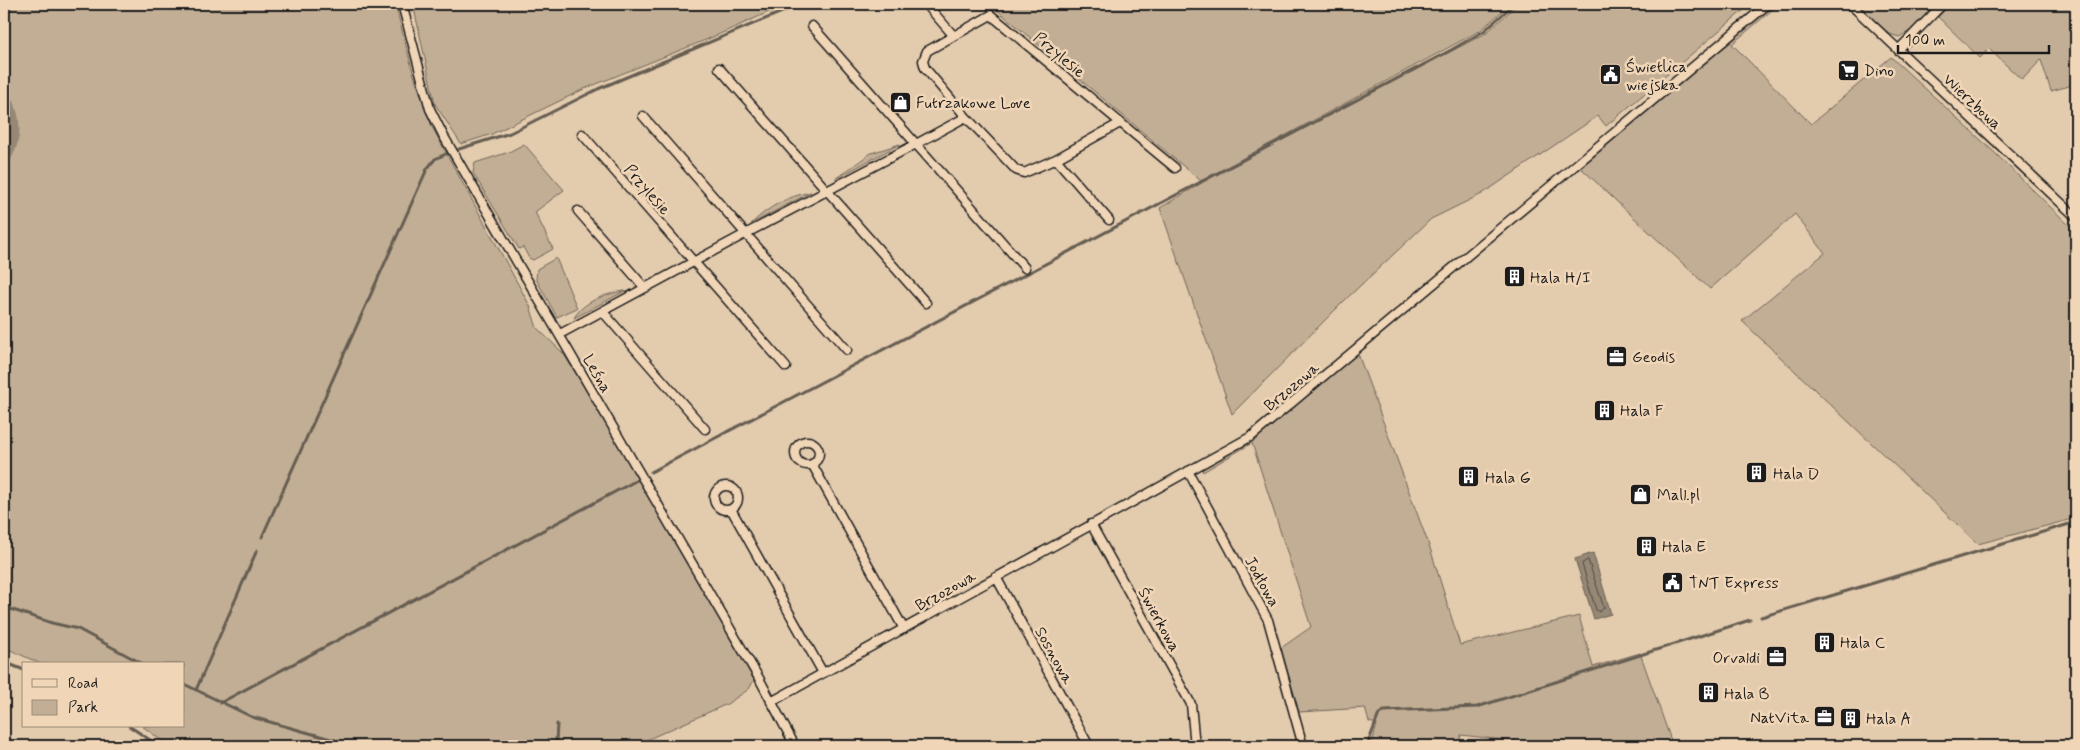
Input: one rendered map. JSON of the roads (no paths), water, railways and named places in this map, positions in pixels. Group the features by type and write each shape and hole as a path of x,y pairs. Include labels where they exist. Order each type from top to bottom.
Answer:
{"street":[{"name":"Leśna","path":"402,4 430,109 795,746"},
{"path":"926,4 953,35"},
{"name":"Brzozowa","path":"771,702 1252,436 1768,4"},
{"name":"Wierzbowa","path":"1850,4 2076,218"},
{"path":"1898,50 1943,4"},
{"name":"Przylesie","path":"1120,123 1035,170 1020,172 966,117 925,68 923,62 926,51 991,15 1175,168"},
{"path":"812,26 1025,268"},
{"path":"720,68 926,303"},
{"path":"643,116 847,350"},
{"path":"560,334 966,117"},
{"name":"Przylesie","path":"582,134 786,367"},
{"path":"1056,159 1109,220"},
{"path":"578,211 645,288"},
{"path":"603,312 705,429"},
{"path":"812,464 904,629"},
{"name":"Jodłowa","path":"1188,471 1268,620 1303,746"},
{"path":"731,509 823,673"},
{"name":"Świerkowa","path":"1091,524 1191,704 1195,746"},
{"name":"Sosnowa","path":"996,577 1089,746"}],"water":[{"path":"1593,553 1611,614 1594,619 1575,559"}],"waterway":[{"path":"459,149 510,133 598,89 801,4"},
{"path":"651,472 1451,50 1484,31 1514,4"},
{"path":"4,105 10,122 10,134 4,152"},
{"path":"262,537 427,169 435,159 448,153"},
{"path":"220,703 639,479"},
{"path":"1761,617 2076,522"},
{"path":"196,690 257,550"},
{"path":"4,607 52,623 78,629 139,662"},
{"path":"1367,746 1379,714 1384,711 1477,707 1750,620"},
{"path":"4,662 22,669"},
{"path":"185,684 252,717 356,746"},
{"path":"544,746 556,742 557,724"},
{"path":"132,728 159,746"}],"place":[{"name":"Dino","path":"1848,70"},
{"name":"Świetlica wiejska","path":"1610,75"},
{"name":"Futrzakowe Love","path":"900,102"},
{"name":"Hala H/I","path":"1514,277"},
{"name":"Geodis","path":"1616,356"},
{"name":"Hala F","path":"1604,410"},
{"name":"Hala D","path":"1757,473"},
{"name":"Hala G","path":"1469,477"},
{"name":"Mall.pl","path":"1641,494"},
{"name":"Hala E","path":"1646,546"},
{"name":"TNT Express","path":"1673,582"},
{"name":"Hala C","path":"1824,642"},
{"name":"Orvaldi","path":"1776,657"},
{"name":"Hala B","path":"1708,693"},
{"name":"NatVita","path":"1825,717"},
{"name":"Hala A","path":"1850,718"}]}
